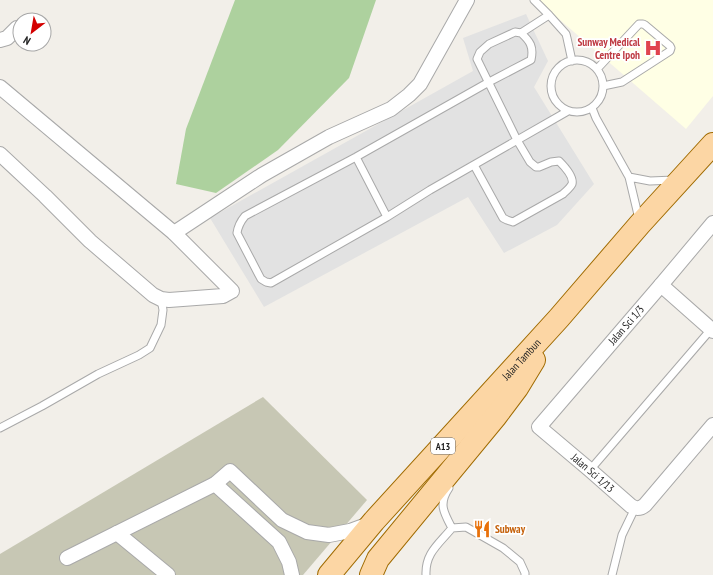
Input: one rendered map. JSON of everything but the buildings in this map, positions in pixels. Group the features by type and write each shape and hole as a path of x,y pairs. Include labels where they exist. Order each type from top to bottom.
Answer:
{"main road":[{"name":"Jalan Tambun","path":"329,575 374,521 559,318 640,224 713,144"},
{"path":"371,575 378,559 482,433 517,388 559,318"}],"street":[{"path":"174,234 262,175 329,137 391,109 409,95 420,84 467,0"},
{"path":"0,40 7,38 12,33"},
{"path":"0,87 174,234 232,291 223,296 169,300 161,299 153,295 90,241 0,154"},
{"name":"Jalan Sci 1/3","path":"540,427 713,222"},
{"path":"661,285 712,329"},
{"path":"634,508 642,507 648,501 713,425"},
{"name":"Jalan Sci 1/13","path":"540,427 634,508"},
{"path":"67,558 214,484 230,471 282,520 307,532 329,535 350,531 374,521"},
{"path":"214,484 279,542 289,562 292,575"},
{"path":"117,533 168,575"}],"lane":[{"path":"534,0 549,15 567,38 572,61"},
{"path":"521,33 549,15"},
{"path":"597,69 639,24 645,25 671,48 670,51 622,82 603,86"},
{"path":"474,165 503,218 513,222 563,194 572,185 572,180 565,167 559,162 552,162 536,167 530,162 517,140 489,82 477,59 480,52 489,44 514,32 521,33 528,39 533,52 532,60 489,82 245,216 240,222 237,233 261,279 271,283 387,217 474,165 517,140 568,111"},
{"path":"580,60 592,65 597,69 603,80 602,93 597,104 592,108 580,112 568,111 557,103 551,92 550,86 551,80 557,69 562,64 572,61 580,60"},
{"path":"592,108 629,178 640,224"},
{"path":"356,156 387,217"},
{"path":"629,178 650,181 682,179"},
{"path":"0,428 98,374 139,355 150,348 161,325 163,310 161,299"},
{"path":"590,470 712,329"},
{"path":"467,463 482,433"},
{"path":"452,528 445,516 442,503 446,492 454,481"},
{"path":"612,575 622,535 634,508"},
{"path":"426,575 425,567 429,555 452,528 466,527 504,548 520,562 525,575"}],"shaded area":[{"name":"Sunway Medical Centre Ipoh","path":"537,0 713,0 713,96 686,129"},
{"path":"526,14 548,61 534,87 594,184 557,225 504,253 468,197 264,307 210,218 473,71 463,38"},
{"path":"263,397 367,500 303,575 0,575 0,554"}],"green space":[{"path":"235,0 376,0 349,78 278,150 216,193 176,184 186,129"}],"place":[{"name":"Sunway Medical Centre Ipoh","path":"653,48"},
{"name":"Subway","path":"482,529"}]}
